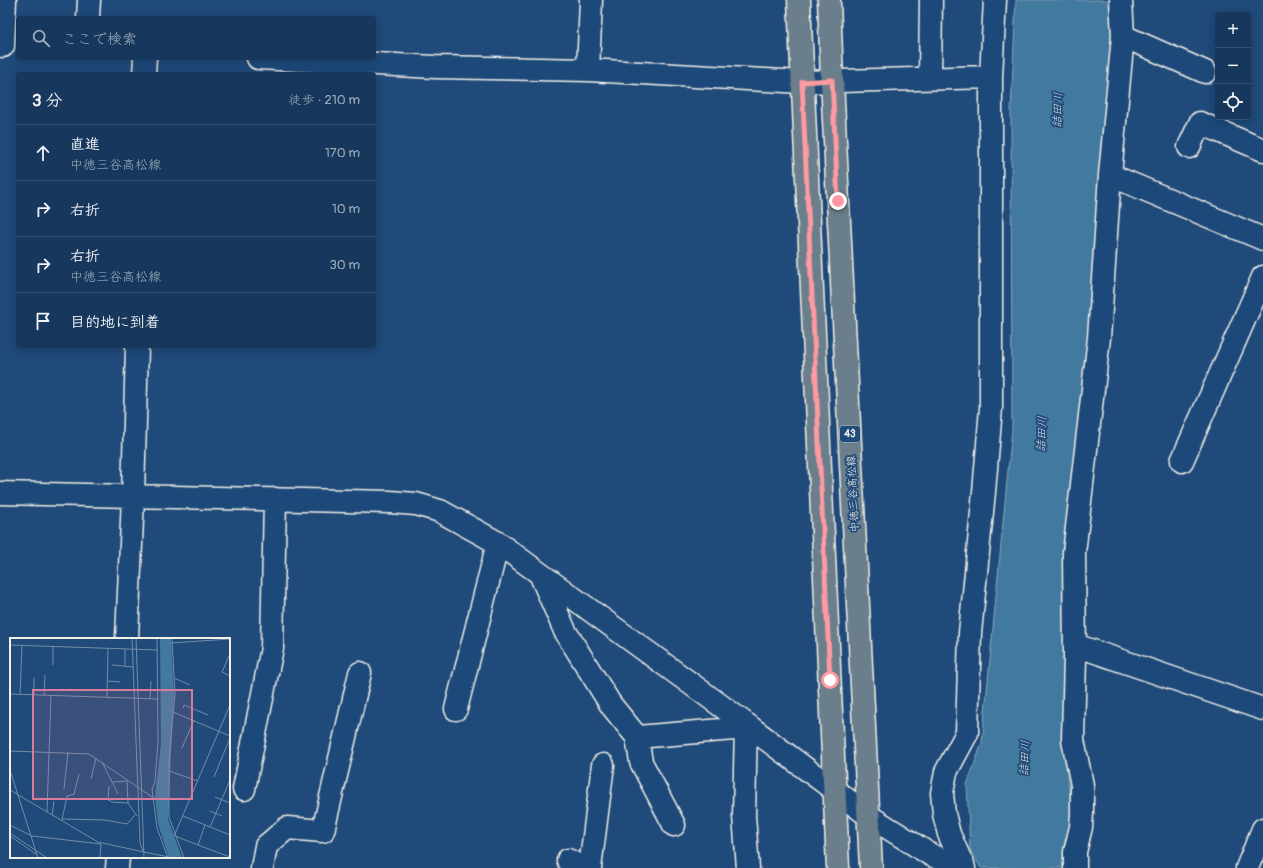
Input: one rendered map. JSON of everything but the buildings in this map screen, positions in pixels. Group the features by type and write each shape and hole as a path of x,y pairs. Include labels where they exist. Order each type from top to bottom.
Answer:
{"main road":[{"path":"799,0 836,791 838,868"},
{"name":"中徳三谷高松線","path":"829,0 869,816 870,868"}],"street":[{"path":"5,0 7,46"},
{"path":"88,16 89,0"},
{"path":"588,70 591,0"},
{"path":"930,78 931,0"},
{"path":"964,866 949,834 944,814 942,793 946,772 966,733 970,633 991,408 991,77 995,0"},
{"path":"1075,868 1075,852 1082,827 1082,785 1073,740 1075,645 1074,553 1099,338 1110,174 1123,36 1121,0"},
{"path":"1123,36 1206,72"},
{"path":"144,72 145,60"},
{"path":"302,60 435,66 588,70 802,82 832,80 991,77"},
{"path":"1189,147 1200,123 1263,150"},
{"path":"1110,174 1262,236"},
{"path":"1182,461 1263,277"},
{"path":"127,638 137,348"},
{"path":"0,493 390,502 416,504 440,511 498,544 869,816 931,855 953,864 964,866"},
{"path":"244,788 272,648 275,499"},
{"path":"456,709 498,544"},
{"path":"541,575 565,631 611,705 637,737 641,762 674,825"},
{"path":"1075,645 1263,709"},
{"path":"262,868 266,846 287,828 323,831 360,673"},
{"path":"637,737 746,726"},
{"path":"746,726 744,816 748,868"},
{"path":"590,868 603,765"},
{"path":"1247,868 1263,829"},
{"path":"117,868 118,858"}],"water":[{"name":"詰田川","path":"1016,0 1112,0 1115,36 1087,384 1071,528 1067,778 1072,804 1067,868 981,868 970,850 967,785 982,743 1012,429 1011,111"}],"route":[{"path":"830,680 802,82 832,80 838,201"}]}
